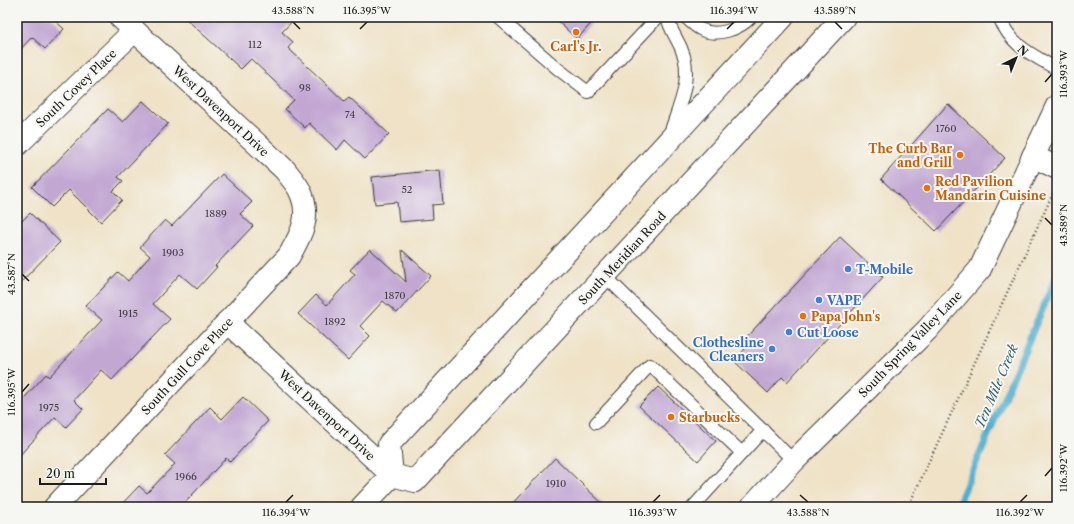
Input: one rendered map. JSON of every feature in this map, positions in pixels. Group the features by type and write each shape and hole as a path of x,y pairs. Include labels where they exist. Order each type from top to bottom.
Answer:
{"street":[{"path":"362,507 392,475 389,444 783,17"},
{"name":"South Meridian Road","path":"392,475 416,481 844,17"},
{"name":"South Covey Place","path":"17,145 127,24"},
{"name":"West Davenport Drive","path":"127,24 285,170 300,191 306,216"},
{"name":"South Spring Valley Lane","path":"752,507 794,461 927,330 980,268 1057,106"},
{"path":"1032,156 1057,168"},
{"name":"South Gull Cove Place","path":"55,507 289,256 300,238 306,216"},
{"name":"West Davenport Drive","path":"227,322 392,475"}],"lane":[{"path":"498,17 558,69 588,92 658,17"},
{"path":"667,17 670,30 682,48 688,73 668,142"},
{"path":"685,17 701,29 720,33 744,24 751,17"},
{"path":"999,17 1004,30 1021,49 1057,69"},
{"path":"605,276 794,461"},
{"path":"596,423 650,365 742,453"},
{"path":"693,507 763,430"}],"path":[{"path":"908,507 1057,185"}],"building":[{"path":"17,17 51,17 64,29 45,49 32,37 17,53"},
{"path":"184,17 296,17 282,32 293,42 288,48 344,101 349,97 389,134 365,159 345,140 337,150 309,123 305,128 285,109 294,100 251,59 241,69"},
{"name":"Carl's Jr.","path":"553,17 597,17 577,39"},
{"path":"143,101 168,124 118,177 123,181 113,191 122,200 101,222 69,190 52,207 32,187 108,109 123,122"},
{"path":"948,104 1005,158 936,231 881,179"},
{"path":"440,170 443,204 432,205 433,219 399,222 397,202 375,204 372,177"},
{"path":"222,174 252,202 240,214 253,226 215,266 217,267 197,289 180,274 153,304 170,319 112,380 101,370 74,400 83,409 66,427 55,417 17,458 17,406 46,374 49,377 102,320 86,306 118,272 128,281 150,256 140,247 165,220 172,226"},
{"path":"30,213 60,242 17,286 17,226"},
{"path":"840,237 883,277 787,382 782,377 768,393 734,361 745,349 740,344"},
{"path":"370,249 406,282 402,250 431,276 397,313 383,301 360,326 370,336 348,360 298,314 316,295 327,305 355,274 350,270"},
{"name":"Starbucks","path":"658,387 716,441 698,461 639,406"},
{"path":"243,397 268,421 230,462 226,458 181,507 119,507 139,486 147,493 175,464 165,455 210,407 222,419"},
{"path":"555,458 606,507 509,507"}],"waterway":[{"name":"Ten Mile Creek","path":"957,507 1057,275"}],"place":[{"name":"Carl's Jr.","path":"576,32"},
{"name":"The Curb Bar and Grill","path":"960,155"},
{"name":"Red Pavilion Mandarin Cuisine","path":"927,188"},
{"name":"T-Mobile","path":"848,269"},
{"name":"VAPE","path":"819,300"},
{"name":"Papa John's","path":"803,316"},
{"name":"Cut Loose","path":"789,332"},
{"name":"Clothesline Cleaners","path":"772,349"},
{"name":"Starbucks","path":"671,417"}]}
